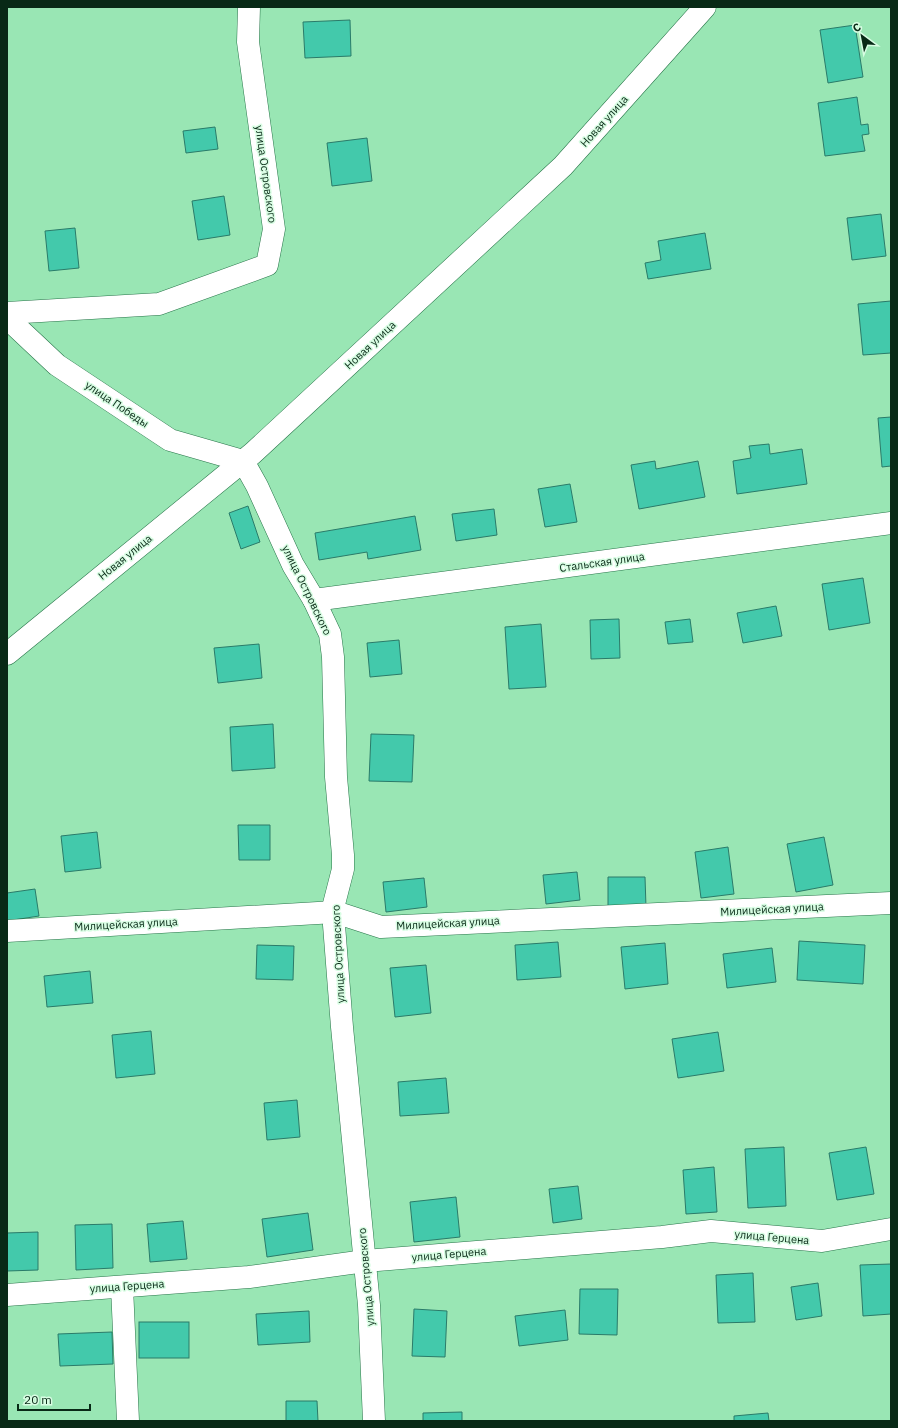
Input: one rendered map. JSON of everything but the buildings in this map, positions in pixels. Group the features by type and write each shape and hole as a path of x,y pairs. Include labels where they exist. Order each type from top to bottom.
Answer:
{"street":[{"name":"улица Островского","path":"7,313 159,304 267,265 274,230 248,42 249,7"},
{"name":"Новая улица","path":"7,654 243,461 564,166 705,7"},
{"name":"улица Победы","path":"7,318 58,365 170,440 243,461"},
{"name":"улица Островского","path":"243,461 257,486 293,565 314,600 330,634 333,657 336,777 343,856 343,869 334,904 334,925 342,1027 369,1305 374,1421"},
{"name":"Стальская улица","path":"314,600 891,523"},
{"name":"Милицейская улица","path":"7,931 335,912 381,927 891,903"},
{"name":"улица Герцена","path":"7,1295 249,1277 365,1261 711,1232 822,1241 891,1229"},
{"path":"122,1287 128,1421"}]}
